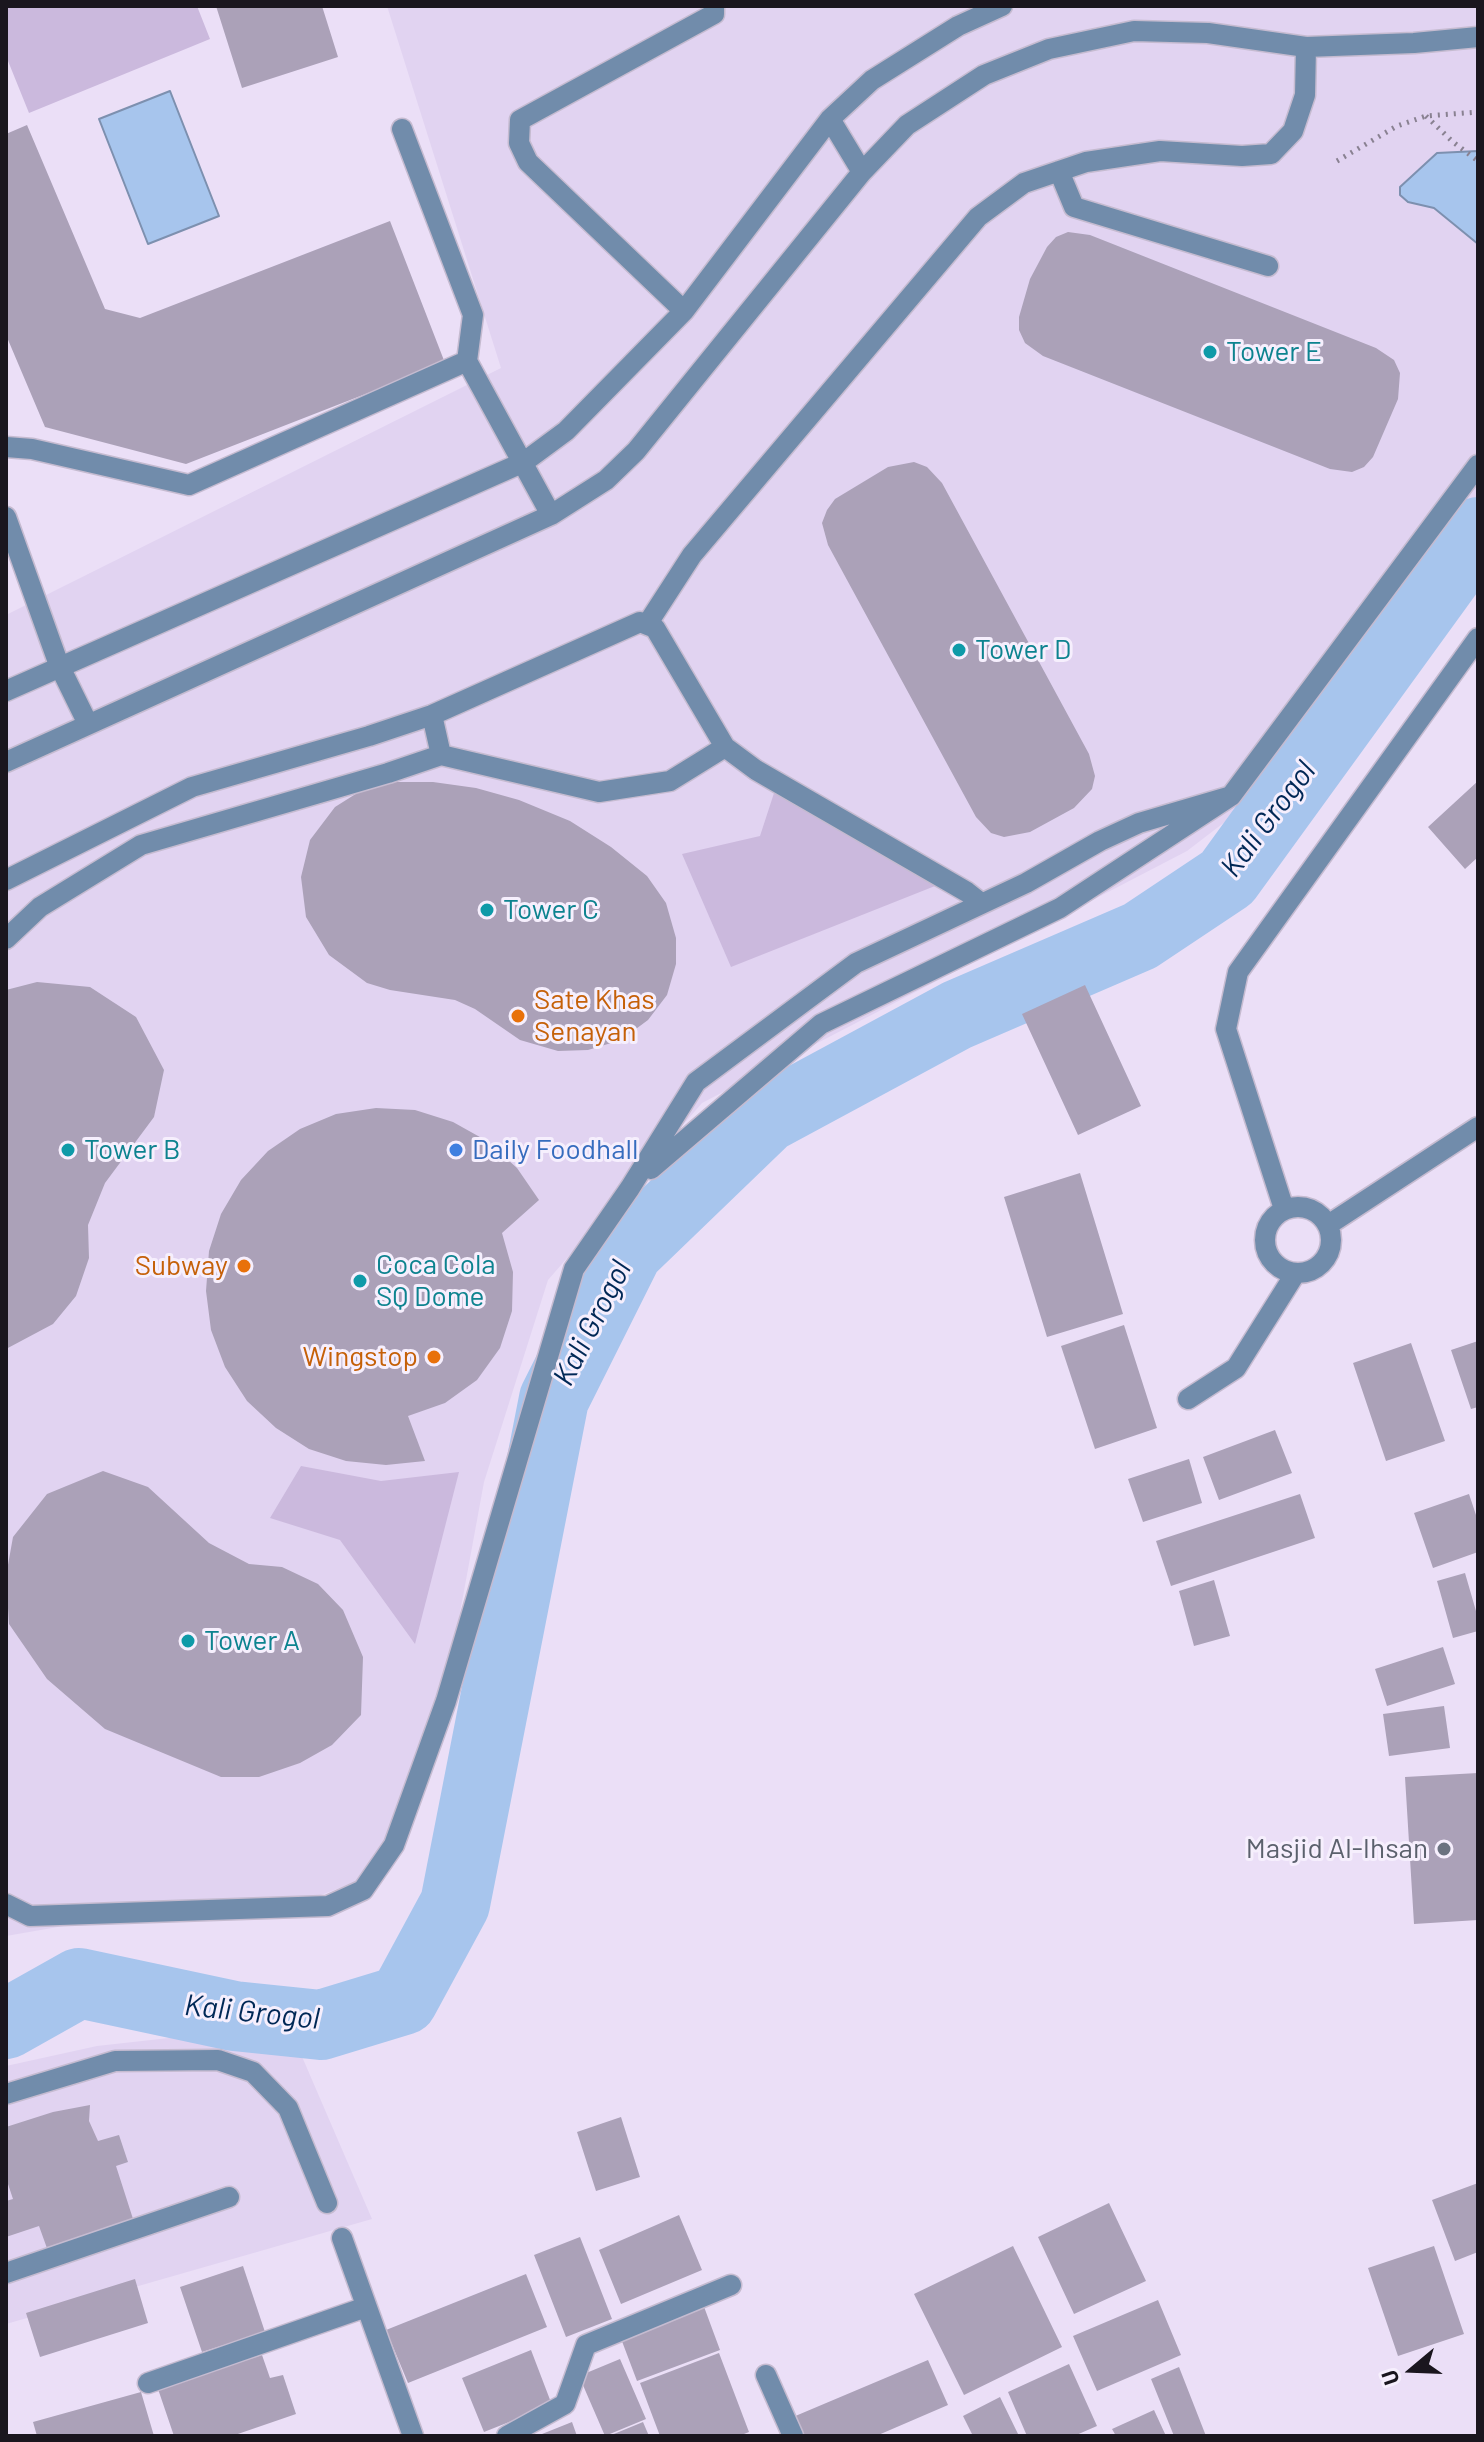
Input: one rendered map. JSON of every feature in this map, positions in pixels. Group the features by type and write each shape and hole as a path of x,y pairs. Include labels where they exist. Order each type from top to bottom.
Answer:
{"street":[{"path":"684,311 528,162 519,143 520,120 714,14 714,6"},
{"path":"6,691 524,462 566,431 684,311 830,119 872,80 958,26 1002,6"},
{"path":"6,762 551,515 606,480 636,451 862,172 907,125 984,75 1049,49 1134,31 1208,33 1306,47 1478,37"},
{"path":"648,623 692,555 978,217 1024,183 1086,162 1160,151 1242,156 1271,154 1293,131 1305,95 1306,47"},
{"path":"830,119 862,172"},
{"path":"402,129 473,315 467,361 551,515"},
{"path":"1059,171 1074,207 1268,266"},
{"path":"6,447 32,449 189,485 467,361"},
{"path":"630,1188 821,1024 1060,908 1231,796 1478,465"},
{"path":"6,517 59,665 88,724"},
{"path":"6,880 192,787 432,715 640,622 655,628 725,747 756,770 981,903"},
{"path":"1284,1209 1226,1029 1238,972 1478,638"},
{"path":"432,715 441,755"},
{"path":"6,939 40,907 141,845 441,755 599,792 670,781 725,747"},
{"path":"6,1904 30,1916 328,1906 363,1890 394,1845 446,1701 574,1269 630,1188 696,1082 856,963 1026,883 1139,823 1231,796"},
{"path":"1328,1225 1478,1127"},
{"path":"1301,1206 1317,1212 1328,1225 1331,1242 1326,1259 1313,1271 1295,1274 1279,1267 1267,1254 1264,1237 1270,1220 1284,1209 1301,1206"},
{"path":"1188,1399 1236,1368 1295,1274"},
{"path":"6,2094 115,2061 218,2060 253,2072 288,2108 327,2203"},
{"path":"6,2273 229,2197"},
{"path":"342,2238 413,2436"},
{"path":"507,2436 565,2404 586,2345 731,2285"},
{"path":"148,2383 366,2307"},
{"path":"766,2375 793,2436"}],"path":[{"path":"1337,161 1397,126 1426,116 1478,112"},
{"path":"1426,116 1478,161"}],"shaded area":[{"path":"6,6 197,6 210,39 29,113 6,56"},
{"path":"387,6 1478,6 1478,505 1273,785 1187,851 702,1103 548,1280 484,1482 441,1716 392,1868 266,1916 127,1915 6,1936 6,615 501,368"},
{"path":"775,790 925,876 935,886 731,967 682,854 760,836"},
{"path":"301,1466 381,1481 459,1472 415,1644 340,1540 270,1518"},
{"path":"205,2034 297,2045 372,2219 6,2324 6,2066 97,2046"}],"water":[{"path":"170,91 219,216 148,244 99,119"},
{"path":"1478,151 1478,244 1434,208 1408,202 1400,195 1400,187 1437,153"}],"building":[{"path":"216,6 322,6 338,57 242,88"},
{"path":"27,125 105,309 140,318 390,221 445,363 186,464 45,427 6,335 6,134"},
{"name":"Tower E","path":"1068,232 1090,235 1376,348 1394,360 1400,373 1398,399 1373,457 1364,467 1352,472 1330,469 1043,356 1025,343 1019,330 1019,317 1030,279 1047,247 1056,237"},
{"name":"Tower D","path":"914,462 927,467 942,483 1089,754 1095,776 1092,789 1074,808 1030,832 1004,837 991,833 976,817 828,545 822,523 835,499 888,467"},
{"path":"1478,781 1478,857 1465,869 1428,827"},
{"name":"Tower C","path":"391,782 433,782 476,788 519,800 570,821 611,847 647,876 666,903 676,938 676,964 667,995 648,1020 621,1040 588,1050 558,1051 520,1040 475,1009 455,1000 390,990 367,983 329,955 306,917 301,877 310,840 335,807 362,790"},
{"name":"Tower B","path":"37,982 90,987 136,1017 164,1070 154,1117 105,1183 88,1225 89,1258 76,1296 53,1324 6,1349 6,990"},
{"path":"1085,985 1141,1106 1078,1135 1022,1014"},
{"name":"Coca Cola SQ Dome","path":"376,1108 415,1110 453,1122 487,1141 517,1168 539,1200 502,1233 513,1272 512,1311 500,1348 477,1380 445,1403 408,1416 425,1461 386,1465 346,1461 309,1449 276,1428 247,1401 225,1367 211,1330 206,1291 209,1251 221,1214 241,1180 268,1151 300,1129 336,1114"},
{"path":"1080,1173 1123,1314 1047,1337 1004,1197"},
{"path":"1124,1325 1157,1428 1095,1449 1061,1346"},
{"path":"1478,1341 1478,1407 1471,1409 1451,1350"},
{"path":"1411,1343 1445,1441 1386,1461 1353,1363"},
{"path":"1275,1430 1292,1473 1219,1500 1203,1457"},
{"path":"1189,1459 1202,1503 1143,1522 1128,1479"},
{"name":"Tower A","path":"103,1471 148,1487 209,1543 249,1564 282,1567 318,1584 343,1610 363,1657 361,1715 332,1745 300,1763 259,1777 221,1777 105,1729 47,1679 9,1624 6,1576 13,1537 47,1494"},
{"path":"1300,1494 1315,1538 1171,1586 1156,1541"},
{"path":"1469,1494 1478,1521 1478,1552 1433,1568 1414,1513"},
{"path":"1465,1573 1478,1618 1478,1631 1453,1638 1437,1581"},
{"path":"1214,1580 1230,1636 1194,1646 1179,1591"},
{"path":"1443,1647 1455,1684 1387,1706 1375,1669"},
{"path":"1444,1706 1450,1748 1389,1756 1383,1714"},
{"name":"Masjid Al-Ihsan","path":"1478,1773 1478,1920 1414,1924 1405,1777"},
{"path":"90,2105 89,2121 98,2141 119,2135 128,2162 116,2166 134,2222 48,2251 39,2226 6,2237 6,2201 13,2199 6,2178 6,2127 53,2112"},
{"path":"621,2117 640,2177 596,2191 577,2132"},
{"path":"1478,2183 1478,2252 1455,2261 1432,2200"},
{"path":"1109,2203 1146,2281 1074,2314 1038,2237"},
{"path":"679,2215 702,2270 621,2304 599,2250"},
{"path":"580,2237 612,2319 566,2337 534,2255"},
{"path":"1013,2246 1062,2347 964,2395 914,2294"},
{"path":"1434,2246 1464,2334 1398,2356 1368,2268"},
{"path":"243,2266 265,2332 202,2352 180,2287"},
{"path":"526,2274 547,2327 408,2383 386,2330"},
{"path":"135,2279 148,2323 40,2357 26,2313"},
{"path":"1158,2300 1181,2355 1097,2391 1073,2336"},
{"path":"703,2304 720,2350 637,2381 620,2336"},
{"path":"531,2350 552,2405 484,2432 462,2378"},
{"path":"719,2353 749,2432 739,2436 660,2436 640,2383"},
{"path":"262,2355 270,2378 283,2375 296,2414 232,2436 174,2436 158,2389"},
{"path":"620,2359 646,2419 605,2436 579,2376"},
{"path":"928,2360 948,2405 876,2436 802,2436 793,2417"},
{"path":"1069,2364 1097,2426 1074,2436 1027,2436 1008,2392"},
{"path":"1179,2367 1206,2436 1174,2436 1151,2379"},
{"path":"141,2392 154,2436 37,2436 33,2422"},
{"path":"1000,2397 1019,2436 973,2436 963,2416"},
{"path":"1154,2410 1166,2436 1116,2436 1112,2429"},
{"path":"572,2422 577,2436 537,2436"},
{"path":"643,2422 649,2436 609,2436"}],"waterway":[{"name":"Kali Grogol","path":"6,2024 79,1983 234,2016 321,2025 403,2000 455,1904 554,1399 628,1251 766,1118 957,1015 1140,936 1227,878 1478,532"}],"place":[{"name":"Tower E","path":"1210,352"},
{"name":"Tower D","path":"959,650"},
{"name":"Tower C","path":"487,910"},
{"name":"Sate Khas Senayan","path":"518,1016"},
{"name":"Tower B","path":"68,1150"},
{"name":"Daily Foodhall","path":"456,1150"},
{"name":"Subway","path":"244,1266"},
{"name":"Coca Cola SQ Dome","path":"360,1281"},
{"name":"Wingstop","path":"434,1357"},
{"name":"Tower A","path":"188,1641"},
{"name":"Masjid Al-Ihsan","path":"1444,1849"}]}
